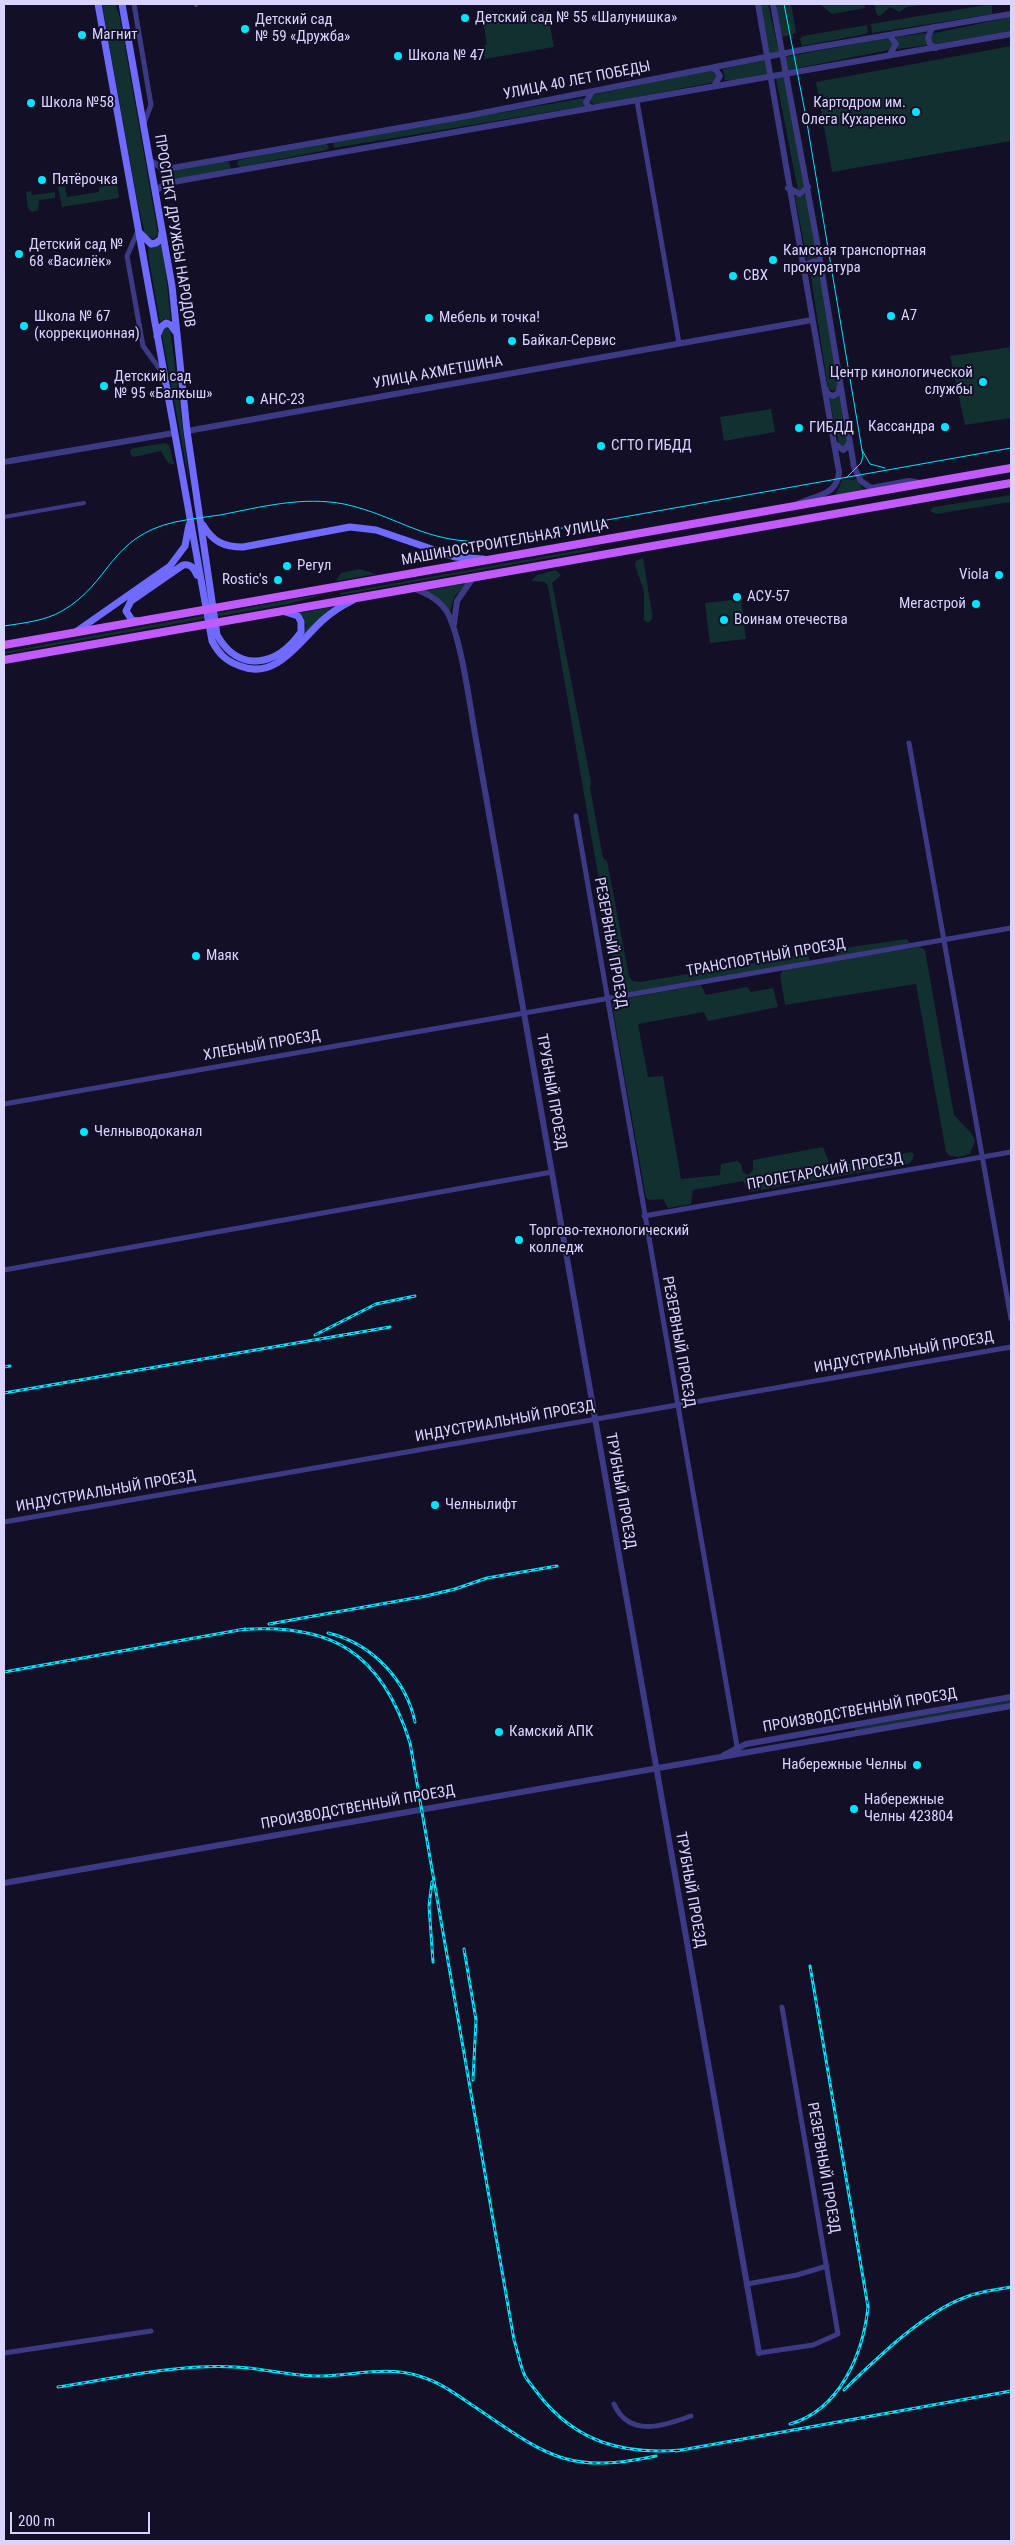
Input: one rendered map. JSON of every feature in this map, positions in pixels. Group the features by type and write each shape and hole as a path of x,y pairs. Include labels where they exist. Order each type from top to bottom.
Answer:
{"main road":[{"path":"98,4 212,641 225,658 246,669 265,668 277,663 322,620 358,598"},
{"name":"ПРОСПЕКТ ДРУЖБЫ НАРОДОВ","path":"122,4 172,286 187,431 217,634 232,655 244,660 254,662 275,656 299,635 302,627 298,616 281,611"},
{"path":"138,230 151,244 156,243 161,238 162,229"},
{"path":"157,336 161,327 166,323 171,324 176,333"},
{"path":"1008,469 991,480 993,482 1009,484"},
{"name":"МАШИНОСТРОИТЕЛЬНАЯ УЛИЦА","path":"4,645 1008,469"},
{"path":"958,478 970,479 975,483 972,488 963,492"},
{"path":"183,486 191,490 195,484"},
{"name":"МАШИНОСТРОИТЕЛЬНАЯ УЛИЦА","path":"4,660 1009,484"},
{"path":"76,632 170,566 179,556 187,538 189,513"},
{"path":"201,522 216,542 228,547 243,547 350,527 376,530 455,557 489,560"},
{"path":"667,528 657,538 660,541 670,543"},
{"path":"623,536 633,538 637,542 635,546 625,551"},
{"path":"138,621 128,615 126,611 127,606 174,569 188,564 193,567 200,581"},
{"path":"330,588 339,594 332,602"}],"street":[{"path":"134,4 151,105 144,124"},
{"path":"758,4 788,188 839,472 837,482 828,493 806,499 793,506"},
{"path":"773,4 808,187 855,470 863,483 871,488 909,481 924,483"},
{"name":"УЛИЦА 40 ЛЕТ ПОБЕДЫ","path":"150,161 167,169 593,91 783,54 1011,14"},
{"path":"932,28 928,38 930,44 936,48"},
{"name":"УЛИЦА 40 ЛЕТ ПОБЕДЫ","path":"155,192 167,183 1011,34"},
{"path":"890,36 896,44 890,54"},
{"path":"709,68 716,70 720,76 718,83 713,86"},
{"path":"593,91 586,102 589,108 597,107"},
{"path":"637,101 679,343"},
{"path":"325,140 332,145 325,155"},
{"path":"240,156 231,162 230,166 233,169 242,170"},
{"path":"788,188 800,194 805,192 808,187"},
{"path":"138,230 127,256 128,264 143,346 164,374"},
{"path":"802,266 814,260 821,266"},
{"name":"УЛИЦА АХМЕТШИНА","path":"187,431 812,320"},
{"path":"824,387 828,394 833,396 838,393 840,384"},
{"path":"4,462 174,433"},
{"path":"833,442 843,450 847,447 849,439"},
{"path":"4,517 84,503"},
{"path":"455,633 454,616 457,601 473,578"},
{"path":"413,588 439,602 449,616 455,633"},
{"name":"ТРУБНЫЙ ПРОЕЗД","path":"455,633 482,769 759,2353"},
{"path":"910,743 943,940 1011,1319"},
{"name":"РЕЗЕРВНЫЙ ПРОЕЗД","path":"576,816 676,1405 738,1752"},
{"name":"ТРАНСПОРТНЫЙ ПРОЕЗД","path":"524,1013 1011,928"},
{"name":"ХЛЕБНЫЙ ПРОЕЗД","path":"4,1104 524,1013"},
{"name":"ПРОЛЕТАРСКИЙ ПРОЕЗД","path":"644,1216 1011,1152"},
{"path":"4,1270 552,1172"},
{"name":"ИНДУСТРИАЛЬНЫЙ ПРОЕЗД","path":"4,1522 1011,1347"},
{"name":"ПРОИЗВОДСТВЕННЫЙ ПРОЕЗД","path":"738,1752 746,1744 1011,1697"},
{"name":"ПРОИЗВОДСТВЕННЫЙ ПРОЕЗД","path":"4,1883 656,1769 738,1752 850,1735 1011,1706"},
{"path":"848,1726 850,1735"},
{"name":"РЕЗЕРВНЫЙ ПРОЕЗД","path":"759,2353 813,2345 838,2334 782,2007"},
{"path":"747,2284 797,2275 827,2266"},
{"path":"4,2353 151,2331"},
{"path":"614,2404 618,2412 639,2428 663,2426 691,2416"}],"green space":[{"path":"102,4 115,4 120,18 158,234 154,239 145,234 137,200"},
{"path":"760,4 768,4 779,52 769,54"},
{"path":"776,4 791,4 796,31 794,34 782,37"},
{"path":"820,4 864,4 865,8 832,14"},
{"path":"874,4 930,4 907,7 899,12 890,7 880,16 877,15"},
{"path":"992,4 992,14 872,33 871,24"},
{"path":"547,11 554,47 485,59 483,47 487,44 483,22"},
{"path":"1011,17 1011,31 936,44 931,40 931,36 935,33"},
{"path":"867,25 868,32 866,34 802,46 800,39 803,36"},
{"path":"926,33 927,45 898,49 896,37"},
{"path":"887,38 893,43 889,50 788,70 785,57"},
{"name":"Картодром им. Олега Кухаренко","path":"1011,46 1011,141 832,172 816,82"},
{"path":"767,60 769,74 732,81 725,80 723,69"},
{"path":"710,70 717,76 715,82 596,105 590,102 593,95"},
{"path":"785,77 804,188 798,191 776,78"},
{"path":"584,98 585,106 334,148 333,142"},
{"path":"325,143 329,147 327,150 240,167 237,164 239,160"},
{"path":"219,162 229,162 231,169 161,181 160,173"},
{"path":"117,184 119,198 62,207 58,187 65,186 67,197 99,192 99,187"},
{"path":"31,191 32,195 55,192 55,198 39,200 38,210 32,212 28,208 26,192"},
{"path":"806,194 818,259 813,257 807,260 795,196 802,197"},
{"path":"162,242 171,320 164,319 160,322 148,254 149,245"},
{"path":"809,264 817,264 824,294 838,387 833,391 828,388"},
{"path":"166,326 170,328 190,487 162,335 162,331"},
{"name":"Центр кинологической службы","path":"1011,347 1011,418 965,425 950,356"},
{"path":"839,395 847,443 844,447 839,444 829,397"},
{"path":"771,409 775,432 724,441 720,417"},
{"path":"165,443 169,445 174,465 168,463 161,451 134,457 131,455 130,450 134,448"},
{"path":"857,479 862,488 867,491 835,496 842,480"},
{"path":"1011,495 1011,502 936,514 930,511 933,507"},
{"path":"603,546 583,552 341,595 340,593"},
{"path":"643,558 652,613 652,619 648,623 644,620 644,591 635,566 636,561"},
{"path":"359,569 377,574 336,581 341,573"},
{"path":"556,570 561,575 552,583 591,782 590,788 603,858 607,861 629,976 633,981 640,982 807,954 810,960 808,962 615,995 614,967 548,586 545,582 531,581 537,575"},
{"path":"467,583 454,597 450,612 424,591"},
{"path":"329,593 288,604 4,654 4,652"},
{"path":"741,599 746,639 710,643 705,603"},
{"path":"331,607 303,635 306,625 299,613"},
{"path":"907,939 910,943 838,957 835,955 837,949"},
{"path":"920,947 925,950 954,1115 972,1134 975,1141 970,1154 959,1157 950,1156 946,1152 916,984 785,1005 780,975 784,969"},
{"path":"701,985 706,995 747,987 751,992 773,988 778,1007 708,1021 704,1012 638,1024 648,1077 663,1076 681,1179 720,1175 721,1164 737,1161 741,1164 743,1172 748,1175 753,1170 753,1160 823,1147 831,1167 911,1152 914,1154 912,1161 908,1164 749,1192 743,1181 693,1190 691,1204 668,1208 663,1199 649,1200 646,1198 612,1005 616,1000"},
{"path":"1011,1700 1011,1704 855,1732 855,1728"}],"tram line":[{"path":"784,4 806,117 863,456 861,463 846,478"},
{"path":"4,626 26,623 62,611 78,600 123,549 136,538 153,529 186,520 297,502 328,502 363,509 414,529 448,539 489,541 1011,448"},
{"path":"862,450 870,464 885,468"}],"railway":[{"path":"315,1335 376,1304 415,1296"},
{"path":"4,1393 390,1327"},
{"path":"4,1367 10,1366"},
{"path":"269,1624 426,1596 487,1578 557,1566"},
{"path":"4,1672 245,1629"},
{"path":"238,1630 271,1629 301,1632 326,1639 349,1650 368,1666 385,1686 410,1743 514,2340 523,2372 553,2411 585,2434 602,2442 620,2447 660,2451 681,2450"},
{"path":"328,1633 358,1645 384,1665 404,1691 415,1722"},
{"path":"432,1882 429,1906 433,1962"},
{"path":"464,1949 476,2020 473,2080"},
{"path":"790,2424 808,2417 823,2406 846,2378 861,2343 868,2307 810,1966"},
{"path":"844,2390 917,2325 950,2304 971,2295 1011,2287"},
{"path":"58,2387 168,2370 213,2367 245,2368 314,2376 380,2371 406,2373 441,2385 521,2438 559,2457 578,2462 600,2463 656,2456"},
{"path":"676,2451 1011,2391"}],"place":[{"name":"Детский сад № 55 «Шалунишка»","path":"465,18"},
{"name":"Детский сад № 59 «Дружба»","path":"245,29"},
{"name":"Магнит","path":"82,35"},
{"name":"Школа № 47","path":"398,56"},
{"name":"Школа №58","path":"31,103"},
{"name":"Картодром им. Олега Кухаренко","path":"916,112"},
{"name":"Пятёрочка","path":"42,180"},
{"name":"Детский сад № 68 «Василёк»","path":"19,254"},
{"name":"Камская транспортная прокуратура","path":"773,260"},
{"name":"СВХ","path":"733,276"},
{"name":"А7","path":"891,316"},
{"name":"Мебель и точка!","path":"429,318"},
{"name":"Школа № 67 (коррекционная)","path":"24,326"},
{"name":"Байкал-Сервис","path":"512,341"},
{"name":"Центр кинологической службы","path":"983,382"},
{"name":"Детский сад № 95 «Балкыш»","path":"104,386"},
{"name":"АНС-23","path":"250,400"},
{"name":"Кассандра","path":"945,427"},
{"name":"ГИБДД","path":"799,428"},
{"name":"СГТО ГИБДД","path":"601,446"},
{"name":"Регул","path":"287,566"},
{"name":"Viola","path":"999,575"},
{"name":"Rostic's","path":"278,580"},
{"name":"АСУ-57","path":"737,597"},
{"name":"Мегастрой","path":"976,604"},
{"name":"Воинам отечества","path":"724,620"},
{"name":"Маяк","path":"196,956"},
{"name":"Челныводоканал","path":"84,1132"},
{"name":"Торгово-технологический колледж","path":"519,1240"},
{"name":"Челнылифт","path":"435,1505"},
{"name":"Камский АПК","path":"499,1732"},
{"name":"Набережные Челны","path":"917,1765"},
{"name":"Набережные Челны 423804","path":"854,1809"}]}
